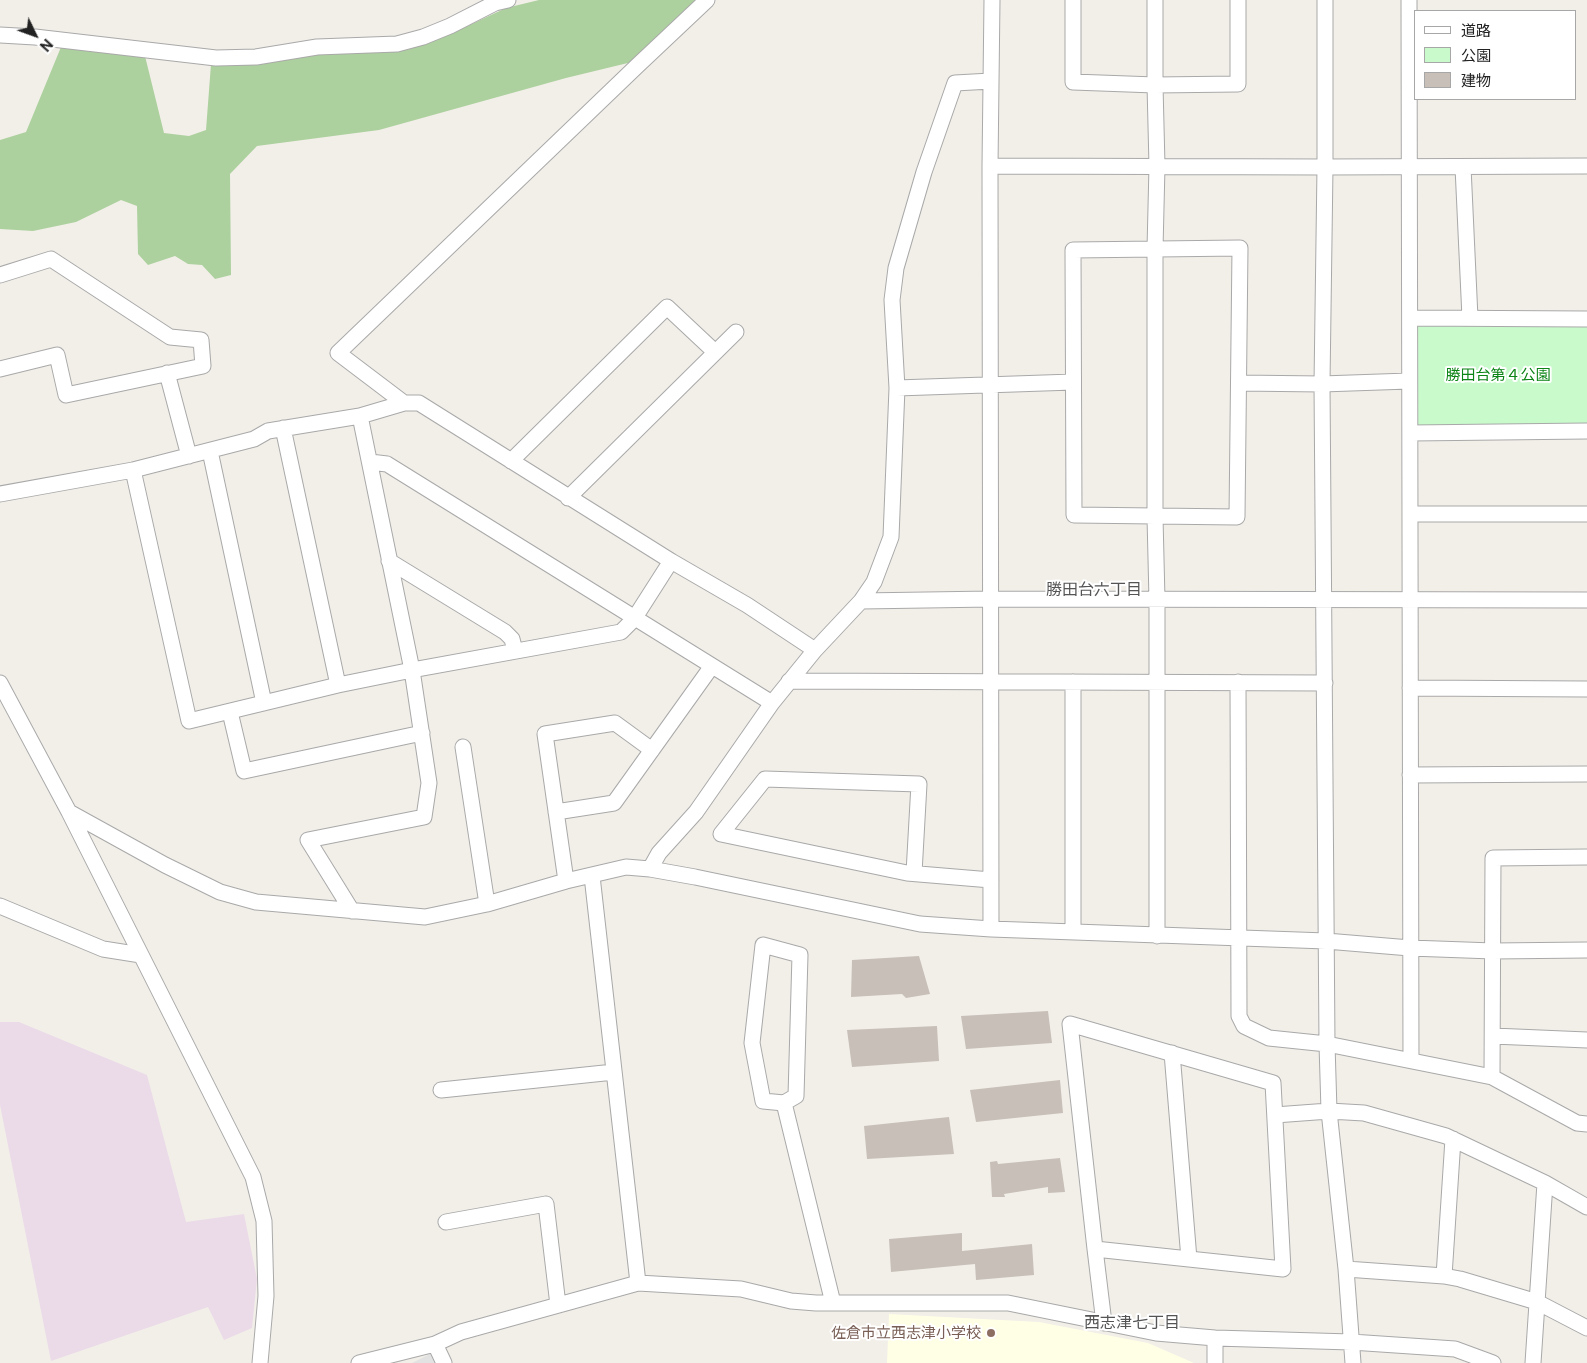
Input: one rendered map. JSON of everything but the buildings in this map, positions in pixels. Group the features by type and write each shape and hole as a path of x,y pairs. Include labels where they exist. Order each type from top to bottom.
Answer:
{"street":[{"path":"0,35 35,37 216,58 256,57 317,47 397,44 423,38 495,3 508,0"},
{"path":"404,403 338,353 707,0"},
{"path":"991,929 990,166 992,0"},
{"path":"1073,0 1073,82 1155,86 1238,84 1238,0"},
{"path":"1155,0 1157,166 1155,249 1157,936"},
{"path":"1325,0 1322,384 1327,1044 1329,1111 1346,1269 1353,1363"},
{"path":"1409,0 1411,1060"},
{"path":"650,869 659,853 696,812 789,681 861,601 874,582 891,537 897,388 892,300 896,268 924,172 955,83 991,81"},
{"path":"990,166 1587,166"},
{"path":"1463,167 1470,318"},
{"path":"1240,248 1237,517 1074,516 1073,250 1155,249 1240,248"},
{"path":"0,275 51,259 170,337 201,340 203,366 66,395 57,355 0,369"},
{"path":"511,462 668,307 715,352"},
{"path":"1411,318 1587,319"},
{"path":"568,498 736,332"},
{"path":"167,373 189,456"},
{"path":"1239,383 1322,384 1409,381"},
{"path":"897,388 1073,382"},
{"path":"0,494 132,470 254,439 268,431 360,416 404,403 419,403 568,498 747,605 815,650"},
{"path":"352,911 308,840 424,817 429,783 412,670 360,416"},
{"path":"283,428 338,685"},
{"path":"1410,433 1587,431"},
{"path":"210,451 264,703"},
{"path":"370,462 386,464 772,703"},
{"path":"132,470 189,721 338,685 621,632 634,619 671,561"},
{"path":"1410,514 1587,514"},
{"path":"389,561 505,632 512,639 515,651"},
{"path":"861,601 991,599 1587,600"},
{"path":"556,812 614,804 712,666"},
{"path":"789,681 1325,683"},
{"path":"1073,682 1073,932"},
{"path":"1238,682 1239,1016 1244,1026 1269,1038 1327,1044 1492,1077 1577,1123 1587,1124"},
{"path":"0,683 69,812 253,1177 264,1221 266,1296 260,1363"},
{"path":"1410,688 1587,689"},
{"path":"230,712 244,771 422,733"},
{"path":"566,881 545,734 615,723 652,750"},
{"path":"464,747 487,904"},
{"path":"1410,775 1587,774"},
{"path":"914,873 919,784 765,779 721,834 907,873 991,880"},
{"path":"69,812 165,865 220,892 256,902 425,918 487,904 566,881 626,867 696,877 920,924 1157,936 1326,941 1410,948 1493,951 1587,950"},
{"path":"1492,1077 1493,858 1587,857"},
{"path":"592,876 638,1283"},
{"path":"0,906 103,949 141,955"},
{"path":"763,945 800,955 796,1096 784,1103 763,1101 752,1043 763,945"},
{"path":"1095,1249 1284,1269 1273,1084 1070,1024 1095,1249 1104,1323"},
{"path":"1493,1036 1587,1040"},
{"path":"1172,1053 1189,1259"},
{"path":"441,1090 614,1072"},
{"path":"784,1103 833,1303"},
{"path":"1275,1115 1329,1111 1364,1113 1446,1136 1546,1183 1587,1207"},
{"path":"1444,1276 1453,1139"},
{"path":"1533,1363 1546,1183"},
{"path":"446,1222 546,1204 558,1305"},
{"path":"1346,1269 1444,1276 1460,1279 1538,1302 1587,1328"},
{"path":"359,1363 392,1359 435,1344 461,1332 638,1283 741,1289 791,1302 1008,1303 1156,1334 1214,1338 1351,1342 1455,1349 1493,1363"},
{"path":"1214,1338 1215,1363"},
{"path":"435,1344 444,1363"}],"shaded area":[{"path":"0,1022 19,1022 147,1075 186,1222 244,1214 257,1279 252,1328 224,1340 208,1307 51,1361 0,1105"},
{"name":"佐倉市立西志津小学校","path":"889,1314 1039,1322 1148,1343 1194,1363 887,1363"},
{"path":"432,1353 437,1363 412,1363"}],"green space":[{"path":"539,0 697,0 632,62 566,78 379,130 257,146 230,174 231,275 215,279 202,265 188,264 175,256 148,265 138,254 137,206 121,200 76,222 33,231 0,229 0,140 26,132 61,47 145,56 164,133 189,136 206,130 211,64 231,66 344,51 386,52 410,49 446,36 506,8"},
{"name":"勝田台第４公園","path":"1411,318 1587,319 1587,431 1411,433"}],"place":[{"name":"佐倉市立西志津小学校","path":"991,1333"}],"district":[{"name":"勝田台六丁目","path":"1094,590"},
{"name":"西志津七丁目","path":"1132,1323"}]}
